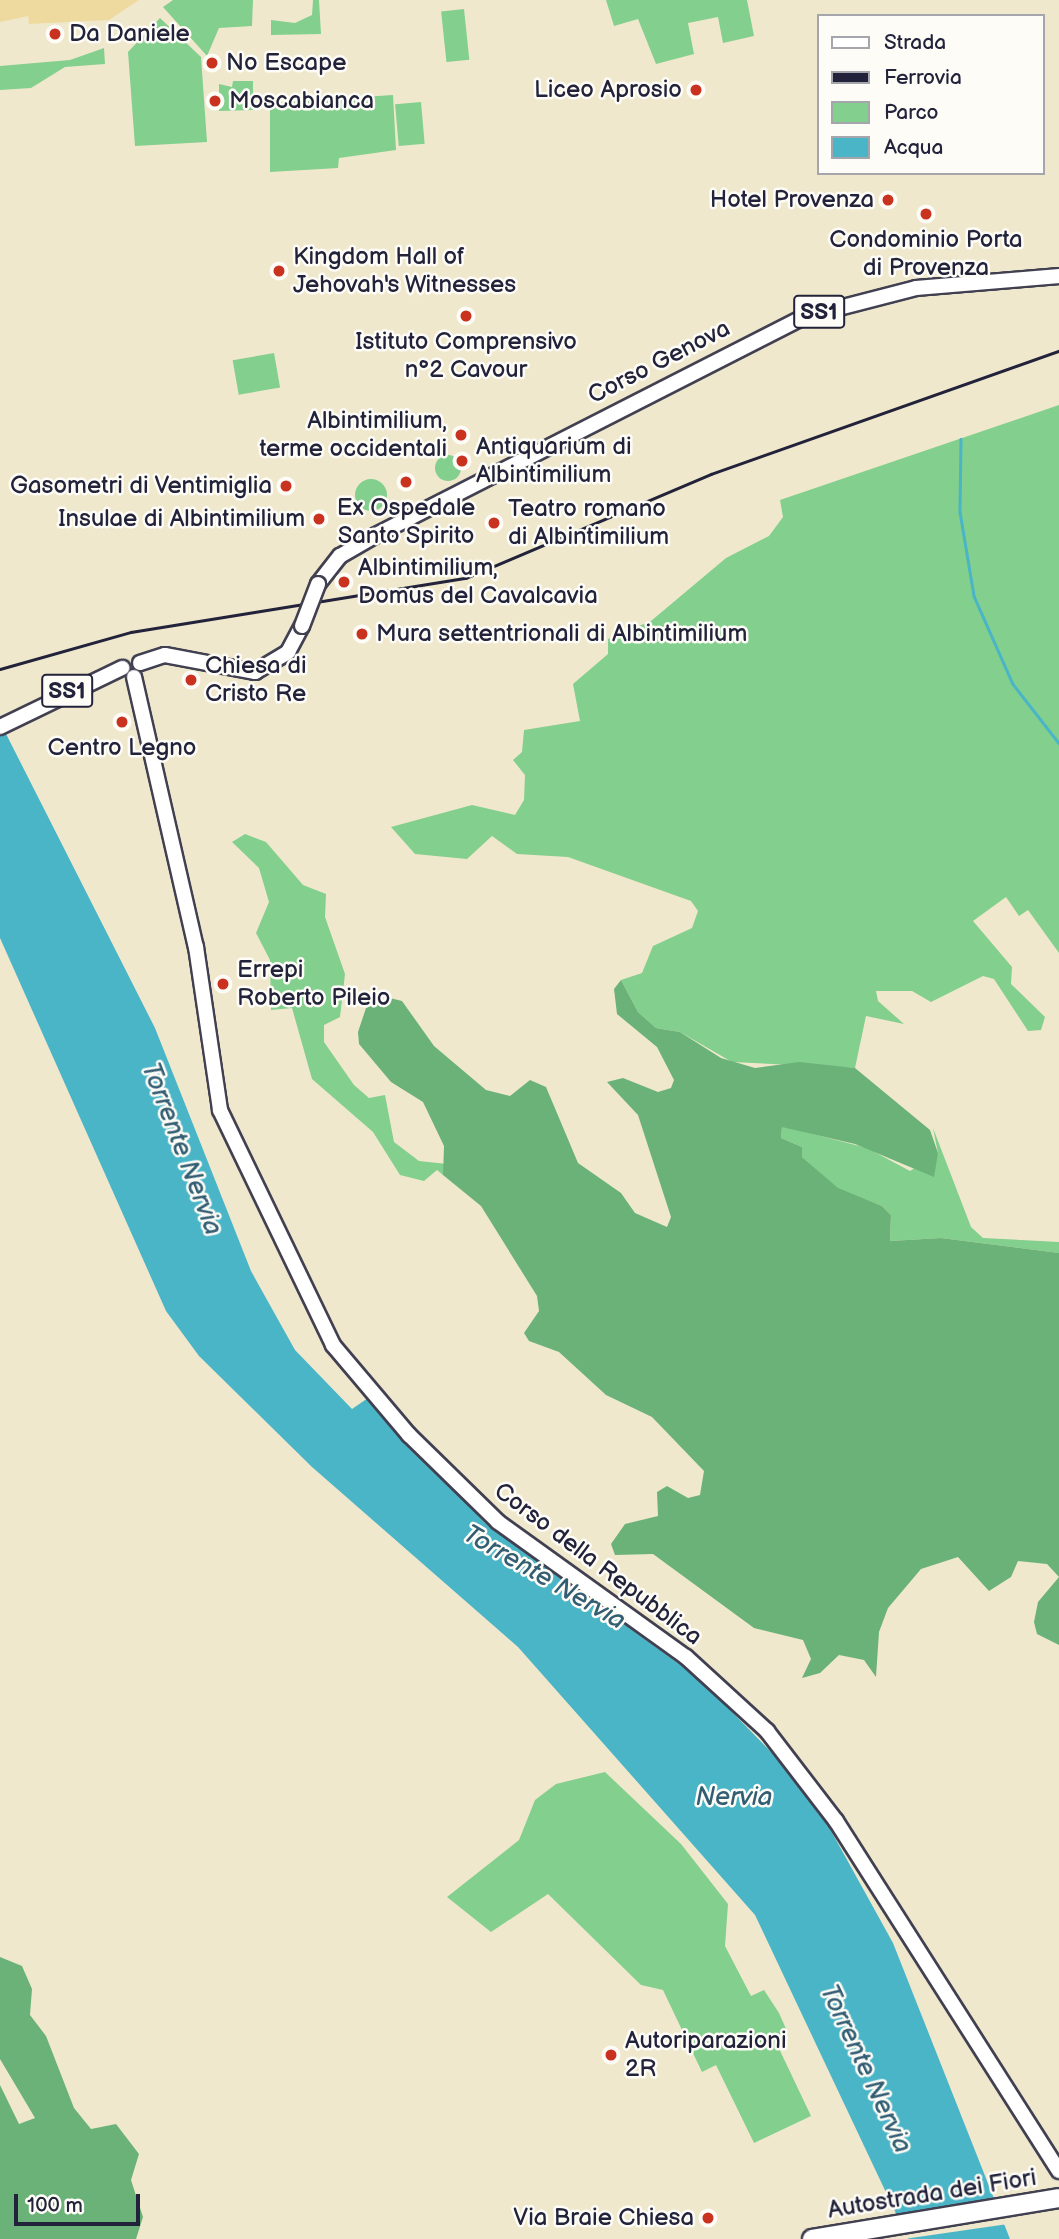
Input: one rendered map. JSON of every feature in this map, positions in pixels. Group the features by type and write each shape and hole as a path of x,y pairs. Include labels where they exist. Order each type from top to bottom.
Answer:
{"highway":[{"name":"Autostrada dei Fiori","path":"812,2239 1059,2198"},
{"name":"Autostrada dei Fiori","path":"881,2239 1059,2209"}],"main road":[{"name":"Corso Genova","path":"127,674 129,659 140,663 165,655 255,672 288,652 302,626 318,584 340,556 374,536 796,321 916,288 1059,276"},
{"name":"Corso della Repubblica","path":"127,674 136,698 188,914 220,1110 333,1345 410,1435 498,1522 685,1657 767,1731 836,1821 1059,2171"},
{"name":"SS1","path":"0,727 127,674"}],"green space":[{"path":"173,0 253,0 252,26 219,28 207,56 163,7"},
{"path":"313,0 319,0 321,34 271,35 271,20 295,23 312,15"},
{"path":"606,0 747,0 754,36 723,43 718,17 688,23 694,54 656,64 638,19 614,26"},
{"path":"464,9 469,60 446,62 441,11"},
{"path":"160,18 201,57 207,142 135,146 128,52"},
{"path":"104,48 105,64 65,67 31,88 0,90 0,66 70,60"},
{"path":"233,81 253,81 253,110 219,111 219,84 232,87"},
{"path":"393,95 396,150 339,158 338,168 270,172 270,103"},
{"path":"421,102 425,144 399,146 395,104"},
{"path":"274,353 280,387 239,395 233,360"},
{"path":"1059,405 1059,953 1028,910 1019,916 1006,897 973,921 1012,967 1011,984 1045,1017 1041,1030 1028,1031 994,979 983,976 931,1002 912,991 876,991 878,1001 904,1024 866,1016 855,1068 732,1062 680,1032 656,1028 638,1012 621,980 642,973 653,946 692,928 698,911 691,901 568,857 517,854 492,836 467,859 415,854 391,827 472,805 515,815 524,800 525,775 513,760 522,752 524,730 580,721 573,684 608,654 608,639 651,621 726,558 769,536 783,517 780,500"},
{"path":"448,455 458,458 461,468 458,478 448,481 438,478 435,468 438,458"},
{"path":"371,479 382,484 387,495 382,506 371,511 360,506 355,495 360,484"},
{"path":"245,834 266,842 303,885 326,894 325,917 345,974 340,1017 324,1025 324,1042 354,1085 369,1098 385,1095 394,1142 419,1161 447,1164 443,1175 437,1170 424,1181 400,1175 373,1132 312,1079 292,1008 271,1010 270,960 256,933 269,902 259,868 232,842"},
{"path":"621,980 638,1012 656,1028 680,1032 721,1058 755,1068 799,1062 855,1068 930,1130 938,1153 934,1177 855,1144 782,1127 781,1138 802,1147 802,1157 838,1188 882,1206 891,1215 890,1241 941,1238 1059,1253 1059,1577 1047,1564 1018,1561 1011,1577 989,1591 958,1557 921,1569 888,1608 879,1632 876,1677 864,1660 839,1655 820,1673 802,1678 811,1659 803,1640 754,1628 653,1554 615,1555 611,1544 625,1524 658,1516 657,1492 667,1486 688,1498 700,1495 704,1471 652,1417 606,1395 559,1352 529,1341 524,1333 539,1311 537,1296 481,1206 443,1175 444,1146 423,1102 391,1082 359,1044 358,1032 366,1008 390,998 402,1001 434,1046 486,1090 510,1096 530,1080 546,1087 578,1163 621,1193 635,1213 667,1227 671,1217 638,1115 607,1082 623,1078 658,1092 671,1088 674,1080 657,1047 617,1014 614,989"},
{"path":"782,1126 867,1148 910,1171 938,1153 933,1128 971,1227 983,1238 1059,1242 1059,1253 941,1238 890,1241 891,1215 882,1206 838,1189 802,1157 802,1147 781,1138"},
{"path":"1059,1577 1059,1645 1037,1634 1034,1622 1038,1602"},
{"path":"605,1772 681,1844 728,1904 725,1946 751,1996 764,1990 779,2013 787,2031 774,2038 811,2116 754,2143 716,2065 702,2072 663,1990 641,1985 548,1894 491,1932 447,1897 519,1840 535,1800 556,1784"},
{"path":"0,1957 22,1966 32,1989 30,2015 46,2036 74,2108 91,2129 116,2124 139,2154 131,2180 143,2217 136,2239 0,2239 0,2085 19,2124 35,2118 0,2059"}],"sand":[{"path":"0,0 139,0 109,20 29,24 28,16 0,22"}],"water":[{"name":"Nervia","path":"0,722 155,1028 251,1271 295,1350 352,1409 368,1398 485,1523 701,1680 809,1791 893,1943 1010,2239 908,2239 755,1915 518,1647 312,1467 199,1356 166,1311 0,938"}],"pier":[{"path":"999,2202 1008,2224 904,2239 895,2220"}],"waterway":[{"path":"961,439 960,512 974,596 1013,684 1059,743"}],"railway":[{"path":"0,669 131,632 466,578 711,474 1059,351"}],"place":[{"name":"Da Daniele","path":"55,34"},
{"name":"No Escape","path":"212,63"},
{"name":"Liceo Aprosio","path":"696,90"},
{"name":"Moscabianca","path":"215,101"},
{"name":"Hotel Provenza","path":"888,200"},
{"name":"Condominio Porta di Provenza","path":"926,214"},
{"name":"Kingdom Hall of Jehovah's Witnesses","path":"279,271"},
{"name":"Istituto Comprensivo n°2 Cavour","path":"466,316"},
{"name":"Albintimilium, terme occidentali","path":"461,435"},
{"name":"Antiquarium di Albintimilium","path":"462,461"},
{"name":"Ex Ospedale Santo Spirito","path":"406,482"},
{"name":"Gasometri di Ventimiglia","path":"286,486"},
{"name":"Insulae di Albintimilium","path":"319,519"},
{"name":"Teatro romano di Albintimilium","path":"494,523"},
{"name":"Albintimilium, Domus del Cavalcavia","path":"344,582"},
{"name":"Mura settentrionali di Albintimilium","path":"362,634"},
{"name":"Chiesa di Cristo Re","path":"191,680"},
{"name":"Centro Legno","path":"122,722"},
{"name":"Errepi Roberto Pileio","path":"223,984"},
{"name":"Autoriparazioni 2R","path":"611,2055"},
{"name":"Via Braie Chiesa","path":"708,2218"}],"water label":[{"name":"Torrente Nervia","path":"181,1149"},
{"name":"Torrente Nervia","path":"544,1578"},
{"name":"Torrente Nervia","path":"865,2069"}]}
